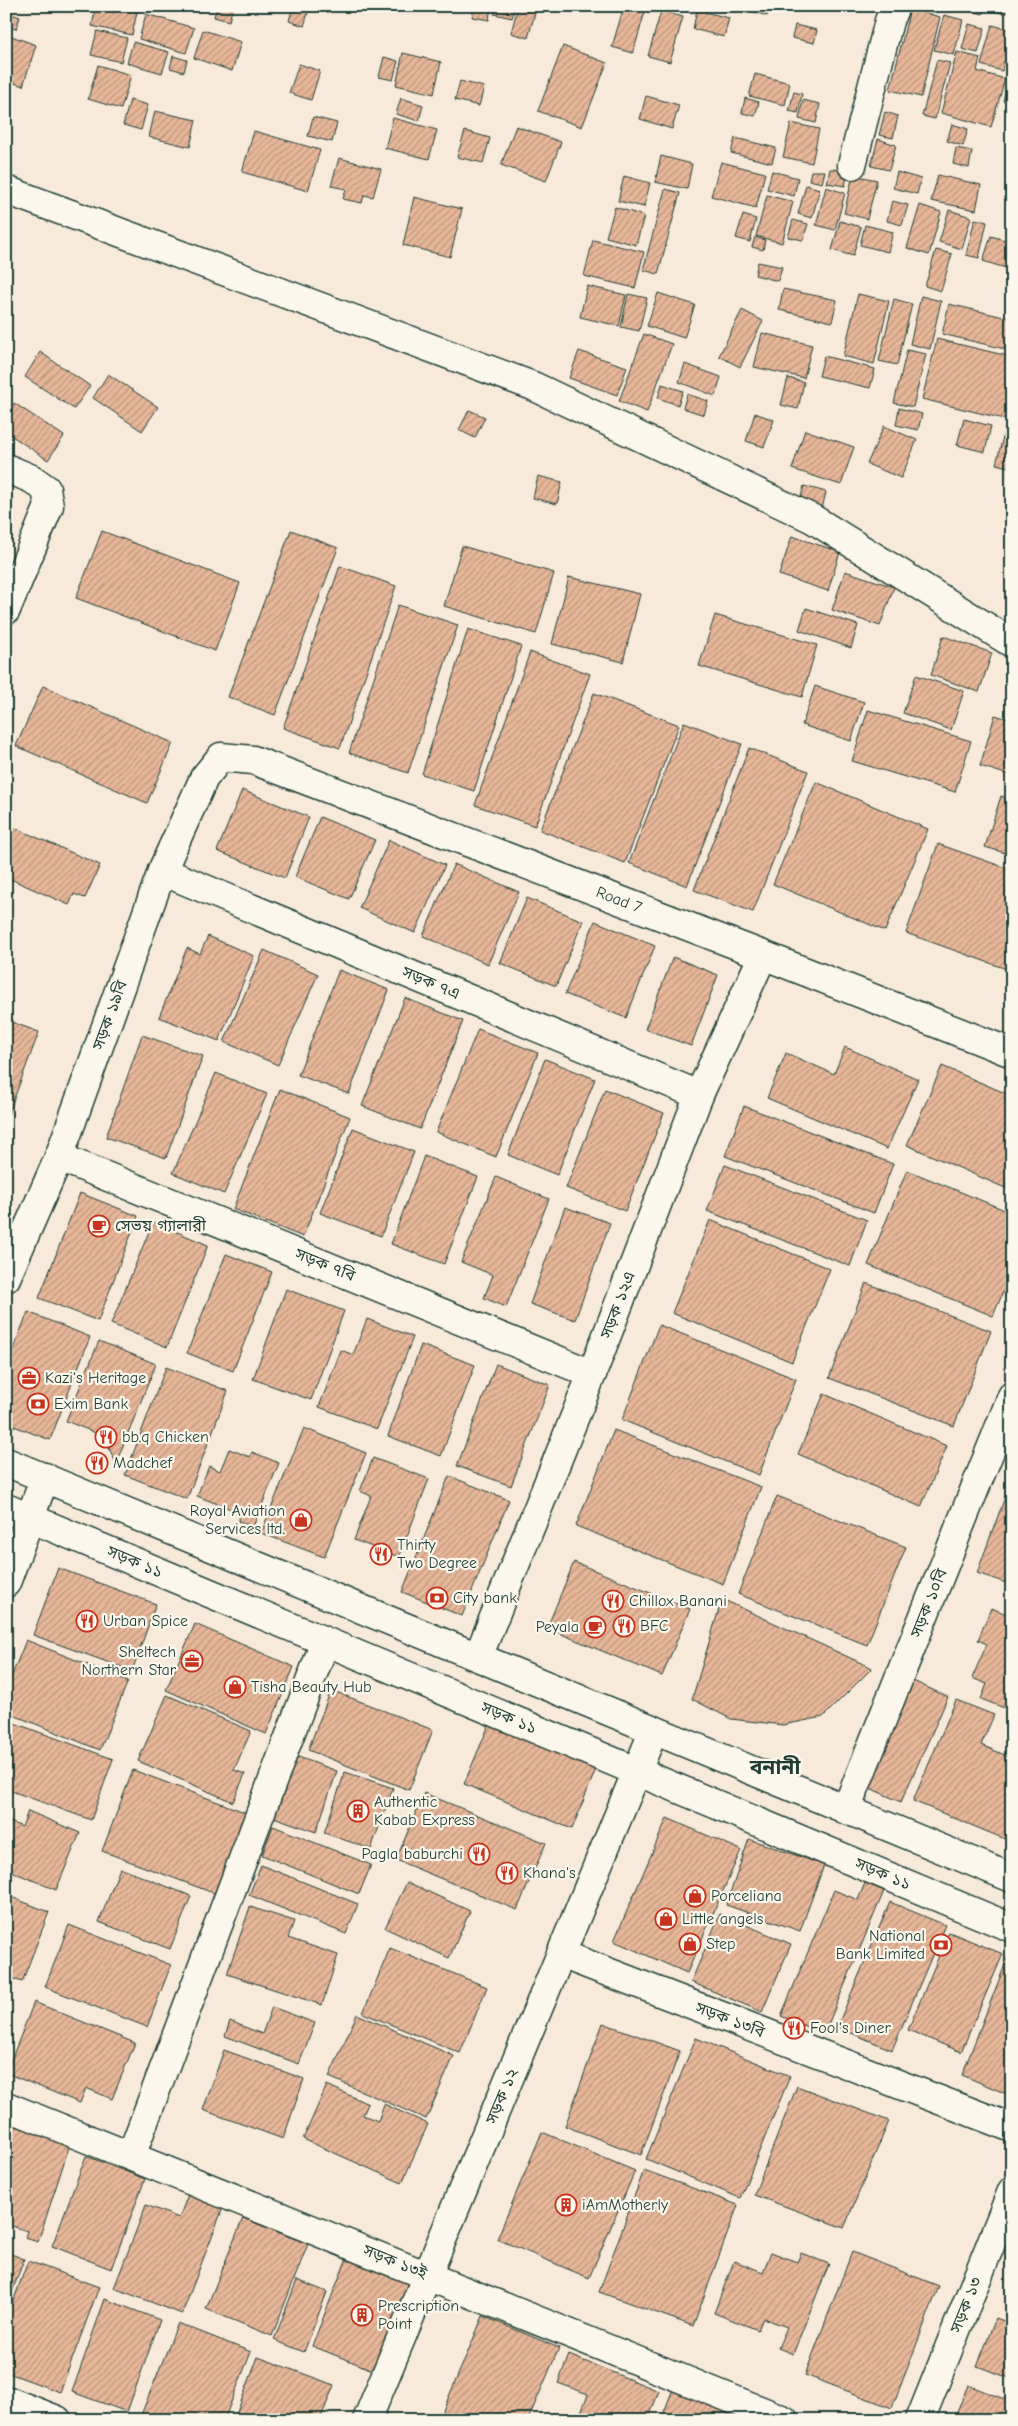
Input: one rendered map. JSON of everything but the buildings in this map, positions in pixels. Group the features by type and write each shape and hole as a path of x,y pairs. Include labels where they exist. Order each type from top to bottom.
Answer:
{"street":[{"path":"852,165 889,21 896,6"},
{"path":"6,190 533,386 813,519 1012,643"},
{"path":"6,468 32,479 46,489 49,506 6,610"},
{"name":"সড়ক ১৯বি","path":"6,1278 59,1157 162,871 204,778 221,757"},
{"name":"Road 7","path":"221,757 253,760 763,955 1012,1053"},
{"name":"সড়ক ৭এ","path":"162,871 699,1094"},
{"name":"সড়ক ১২এ","path":"478,1657 592,1374 699,1094 763,955"},
{"name":"সড়ক ৭বি","path":"59,1157 592,1374"},
{"name":"সড়ক ১০বি","path":"846,1810 1012,1396"},
{"path":"6,1462 1012,1878"},
{"path":"6,1583 18,1514 45,1478"},
{"name":"সড়ক ১১","path":"18,1514 1012,1928"},
{"path":"131,2156 326,1642"},
{"name":"সড়ক ১২","path":"367,2420 654,1730"},
{"name":"সড়ক ১৩বি","path":"561,1954 1012,2128"},
{"name":"সড়ক ১৩ই","path":"6,2106 427,2274 784,2420"},
{"name":"সড়ক ১৩","path":"920,2420 1012,2191"},
{"path":"6,2400 57,2420"}],"place":[{"name":"সেভয় গ্যালারী","path":"99,1226"},
{"name":"Kazi's Heritage","path":"29,1378"},
{"name":"Exim Bank","path":"38,1404"},
{"name":"bb.q Chicken","path":"106,1437"},
{"name":"Madchef","path":"97,1463"},
{"name":"Royal Aviation Services ltd.","path":"301,1520"},
{"name":"Thirty Two Degree","path":"381,1554"},
{"name":"City bank","path":"437,1598"},
{"name":"Chillox Banani","path":"613,1601"},
{"name":"Urban Spice","path":"87,1621"},
{"name":"BFC","path":"624,1626"},
{"name":"Peyala","path":"595,1627"},
{"name":"Sheltech Northern Star","path":"192,1661"},
{"name":"Tisha Beauty Hub","path":"235,1687"},
{"name":"Authentic Kabab Express","path":"358,1811"},
{"name":"Pagla baburchi","path":"479,1854"},
{"name":"Khana's","path":"507,1873"},
{"name":"Porceliana","path":"695,1896"},
{"name":"Little angels","path":"666,1919"},
{"name":"Step","path":"690,1944"},
{"name":"National Bank Limited","path":"941,1945"},
{"name":"Fool's Diner","path":"794,2028"},
{"name":"iAmMotherly","path":"566,2205"},
{"name":"Prescription Point","path":"362,2315"}],"district":[{"name":"বনানী","path":"775,1767"}]}
